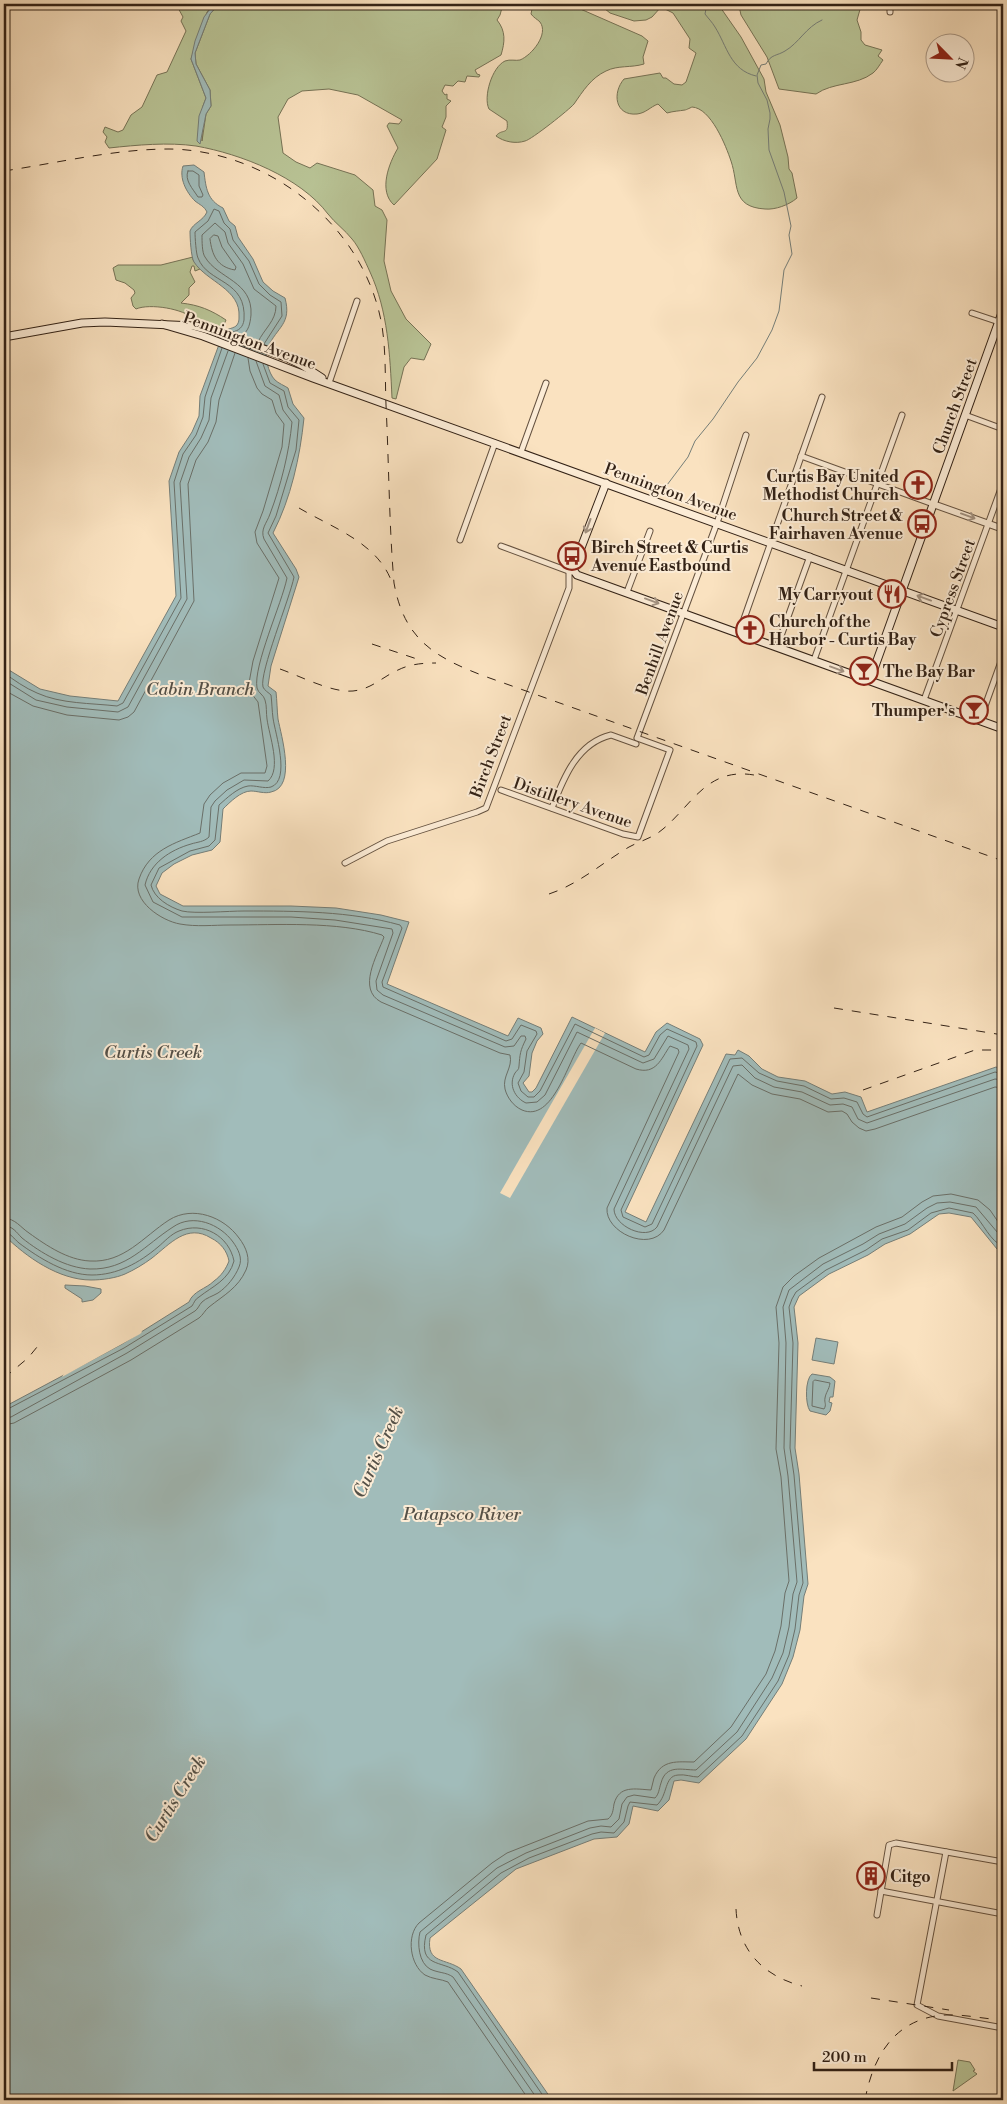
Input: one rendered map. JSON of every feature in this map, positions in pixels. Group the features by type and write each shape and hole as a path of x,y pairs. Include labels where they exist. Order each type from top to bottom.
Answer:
{"main road":[{"name":"Church Street","path":"870,680 1003,310"},
{"name":"Pennington Avenue","path":"4,337 105,322 194,326 218,332 274,352 302,365 328,383"},
{"name":"Pennington Avenue","path":"162,324 272,361 328,383 1003,626"},
{"name":"Pennington Avenue","path":"4,332 17,334"},
{"name":"Birch Street","path":"572,572 606,483"},
{"path":"600,497 605,489 608,488 673,507"},
{"path":"572,572 1003,729"}],"street":[{"path":"890,4 890,12"},
{"path":"328,383 357,301"},
{"path":"972,313 999,322"},
{"path":"521,452 546,382"},
{"path":"739,634 822,397"},
{"path":"965,415 1003,429"},
{"path":"814,660 902,416"},
{"name":"Benhill Avenue","path":"638,837 670,750 638,738 746,435"},
{"path":"460,540 495,443"},
{"path":"801,456 1003,529"},
{"name":"Cypress Street","path":"924,700 1003,483"},
{"path":"627,592 650,531"},
{"path":"502,546 572,572"},
{"path":"777,647 810,556"},
{"name":"Birch Street","path":"345,863 387,841 486,808 569,588 572,572"},
{"path":"980,720 1003,656"},
{"path":"552,808 562,781 582,751 611,735 636,744"},
{"name":"Distillery Avenue","path":"501,790 623,834 638,837"},
{"path":"877,1915 889,1845 896,1843 1003,1862"},
{"path":"946,1852 917,2005 938,2016 1003,2028"},
{"path":"881,1891 1003,1914"}],"green space":[{"path":"178,4 214,4 207,12 191,59 206,98 203,106 202,141 206,114 211,106 210,90 196,64 195,53 210,14 219,4 503,4 497,20 502,28 504,37 501,55 475,70 480,75 479,77 467,76 465,82 458,81 453,86 445,85 442,91 445,95 447,94 447,99 451,101 446,106 446,117 442,127 446,130 437,159 394,205 389,199 386,185 391,161 398,148 387,126 389,123 399,124 402,120 358,95 329,89 302,91 288,99 278,117 283,153 296,162 310,168 317,163 355,175 373,190 375,206 382,210 387,220 384,261 391,291 406,319 431,344 424,360 411,358 404,367 396,399 392,398 387,334 376,287 355,242 316,201 286,178 250,161 232,155 196,146 175,144 109,148 105,142 107,137 103,132 105,127 118,132 123,130 131,115 142,107 157,75 167,72 186,31 181,21 183,17 177,6"},
{"path":"533,4 569,4 642,36 648,41 643,57 644,64 606,71 588,85 571,107 542,130 525,141 510,142 496,136 507,129 507,121 489,109 487,104 488,90 496,69 500,64 507,60 520,60 538,44 541,38 542,27 540,22 531,14"},
{"path":"599,4 718,4 741,37 764,79 766,92 780,125 797,198 786,205 773,209 746,204 738,193 731,161 717,129 699,109 692,107 686,110 667,113 658,104 637,114 630,114 624,111 620,107 617,97 620,85 624,79 660,73 663,78 674,84 682,85 686,82 696,53 689,48 690,39 673,13 661,7 652,17 646,20 634,21 610,13"},
{"path":"734,4 858,4 861,6 857,20 861,32 861,40 865,45 882,50 878,56 883,60 874,72 866,77 830,87 816,94 779,89 767,57 741,15 739,6"},
{"path":"193,257 193,260 200,269 195,271 194,266 192,266 190,272 195,282 189,288 189,295 181,303 194,305 220,316 226,320 222,329 194,322 194,319 189,315 175,310 158,307 136,309 131,298 135,293 134,290 125,283 116,280 113,268 118,265 161,265"},
{"path":"958,2060 970,2062 975,2070 973,2071 977,2074 953,2091"}],"water":[{"path":"214,4 219,4 210,14 195,53 196,64 210,90 211,106 206,114 200,144 197,141 199,116 206,98 191,59 195,41 204,17"},
{"name":"Patapsco River","path":"194,165 204,172 210,197 223,208 229,221 235,226 238,237 253,259 263,282 285,298 287,314 268,347 267,359 273,377 288,388 293,404 304,418 300,448 290,492 273,533 299,577 271,666 268,686 276,692 278,719 285,760 283,781 279,788 271,792 247,791 229,803 223,809 220,842 212,850 192,855 174,864 162,873 156,886 160,894 183,906 336,908 381,915 409,922 387,984 508,1036 518,1018 541,1028 543,1034 537,1041 532,1053 529,1076 523,1083 529,1092 536,1088 572,1017 645,1052 656,1032 667,1023 700,1039 703,1045 625,1212 646,1222 726,1054 735,1055 738,1050 749,1056 762,1069 778,1077 805,1081 832,1094 845,1092 861,1097 867,1112 996,1067 1003,1070 1003,1251 997,1249 971,1217 949,1213 939,1214 910,1234 885,1244 868,1255 829,1274 799,1296 794,1307 798,1343 795,1448 799,1474 808,1584 804,1596 800,1630 793,1657 782,1684 746,1739 699,1783 681,1780 674,1781 669,1800 658,1811 633,1806 629,1824 617,1837 594,1839 516,1869 430,1938 431,1952 434,1956 461,1969 552,2100 4,2100 4,1407 122,1344 189,1302 193,1295 219,1277 229,1261 227,1254 218,1242 202,1234 194,1233 179,1237 152,1258 125,1274 104,1279 79,1279 55,1272 44,1266 22,1251 4,1235 4,667 40,689 70,696 118,701 176,596 169,481 179,452 192,432 199,416 200,396 224,331 236,326 239,319 235,299 200,269 193,260 190,231 207,212 186,189 183,180 183,166"},
{"path":"65,1285 101,1289 101,1293 93,1300 82,1302 82,1299 65,1288"},
{"path":"816,1338 838,1342 834,1364 812,1360"},
{"path":"812,1374 830,1377 835,1381 833,1397 830,1397 829,1402 832,1403 830,1411 826,1415 810,1411 808,1408 807,1386"}],"pier":[{"path":"595,1028 605,1033 510,1198 500,1193"},
{"path":"141,1330 140,1334 62,1377 65,1372"}],"waterway":[{"path":"707,4 705,14 715,27 730,56 740,68 756,76"},
{"path":"664,494 667,485 688,457 695,441 757,358 772,330 779,311 784,270 792,254 789,235 791,226 784,192 769,150 768,129 770,113 767,100 758,83 757,75 761,65 766,64 772,57 790,48 811,27 822,20"}],"railway":[{"path":"4,171 128,151 169,149 206,153 242,163 276,179 307,200 334,226 356,256 372,290 382,326 385,356 394,583 405,618 414,632 436,653 484,676 1003,861"},
{"path":"299,508 338,529 364,546 375,555 391,580"},
{"path":"372,644 423,661"},
{"path":"280,669 326,687 353,691 366,688 407,666 436,663"},
{"path":"549,894 570,885 629,847 659,832 712,782 738,774 754,775"},
{"path":"834,1008 1003,1035"},
{"path":"863,1090 975,1050 1003,1050"},
{"path":"4,1378 28,1358 42,1341"},
{"path":"4,1360 12,1347"},
{"path":"736,1909 742,1937 747,1949 755,1959 776,1976 802,1986"},
{"path":"871,1998 949,2010"},
{"path":"865,2100 874,2069 889,2042 913,2023 945,2015 1003,2020"}],"place":[{"name":"Curtis Bay United Methodist Church","path":"918,485"},
{"name":"Church Street & Fairhaven Avenue","path":"922,524"},
{"name":"Birch Street & Curtis Avenue Eastbound","path":"572,556"},
{"name":"My Carryout","path":"892,594"},
{"name":"Church of the Harbor - Curtis Bay","path":"750,630"},
{"name":"The Bay Bar","path":"864,671"},
{"name":"Thumper's","path":"974,710"},
{"name":"Citgo","path":"871,1876"}],"water label":[{"name":"Cabin Branch","path":"200,689"},
{"name":"Curtis Creek","path":"153,1052"},
{"name":"Curtis Creek","path":"378,1452"},
{"name":"Curtis Creek","path":"175,1799"}]}
